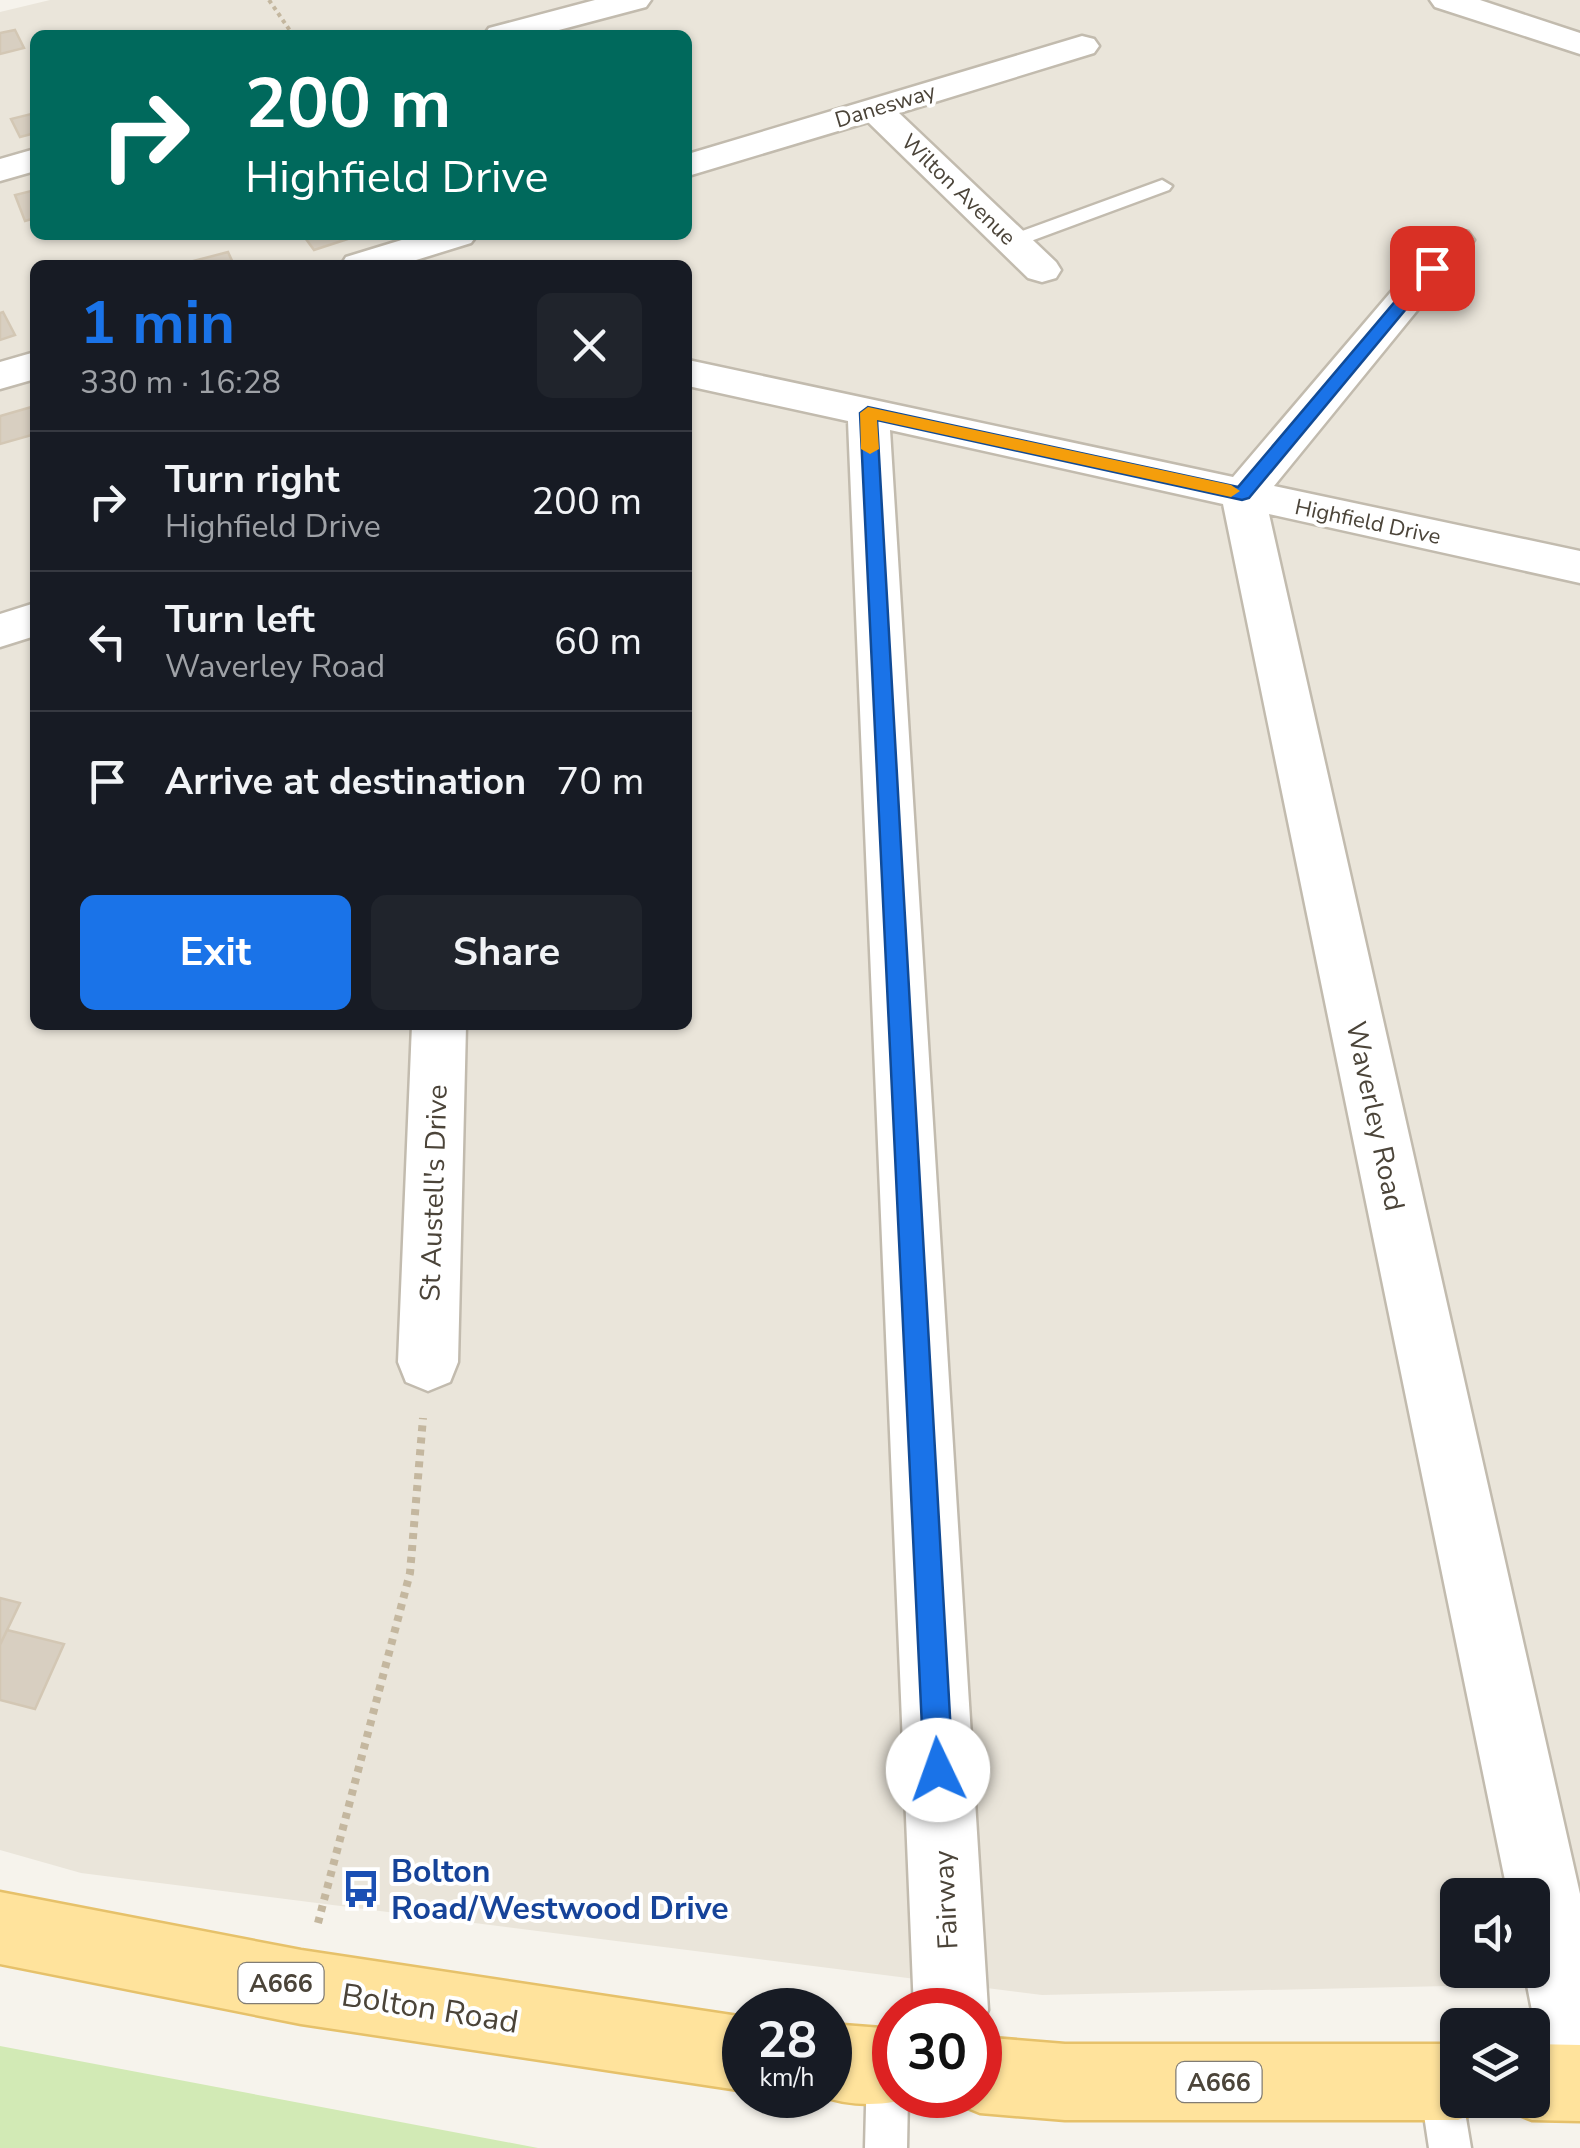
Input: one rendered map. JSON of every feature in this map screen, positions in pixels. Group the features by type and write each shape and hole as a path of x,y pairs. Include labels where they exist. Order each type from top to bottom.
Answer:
{"main road":[{"name":"Bolton Road","path":"0,1928 301,1987 722,2051"},
{"name":"A666","path":"1002,2077 1440,2103"},
{"path":"1550,2082 1580,2083"}],"street":[{"path":"520,30 634,0"},
{"path":"1447,0 1580,44"},
{"name":"Danesway","path":"692,164 1082,46"},
{"name":"Wilton Avenue","path":"874,108 1042,270"},
{"path":"0,170 30,161"},
{"path":"1242,494 1456,240"},
{"path":"379,260 437,245"},
{"path":"0,376 30,367"},
{"name":"Highfield Drive","path":"692,375 1580,567"},
{"name":"Fairway","path":"868,413 949,1988"},
{"name":"Waverley Road","path":"1242,494 1580,2061"},
{"path":"0,632 30,622"},
{"name":"St Austell's Drive","path":"428,1362 439,1030"}],"lane":[{"path":"1012,240 1162,186"},
{"path":"871,2065 886,2148"}],"path":[{"path":"269,0 290,30"},
{"path":"301,1987 410,1573 428,1362"}],"shaded area":[{"path":"50,0 1580,0 1580,1983 1550,1984 1550,1878 1440,1878 1440,1986 1042,1995 81,1873 0,1850 0,12"}],"green space":[{"path":"0,2046 538,2148 0,2148"}],"building":[{"path":"15,30 24,48 0,54 0,33"},
{"path":"30,114 30,134 20,137 11,119"},
{"path":"30,191 30,220 25,221 15,195"},
{"path":"307,240 345,240 314,250"},
{"path":"228,252 232,260 197,260"},
{"path":"3,312 15,335 0,340 0,313"},
{"path":"30,407 30,435 0,444 0,416"},
{"path":"0,1598 20,1603 0,1645"},
{"path":"7,1630 64,1644 35,1709 0,1700 0,1645"}],"slow traffic":[{"path":"870,449 868,413 1231,491"}],"place":[{"name":"Bolton Road/Westwood Drive","path":"361,1889"}],"route":[{"path":"938,1770 868,413 1242,494 1432,268"}]}
